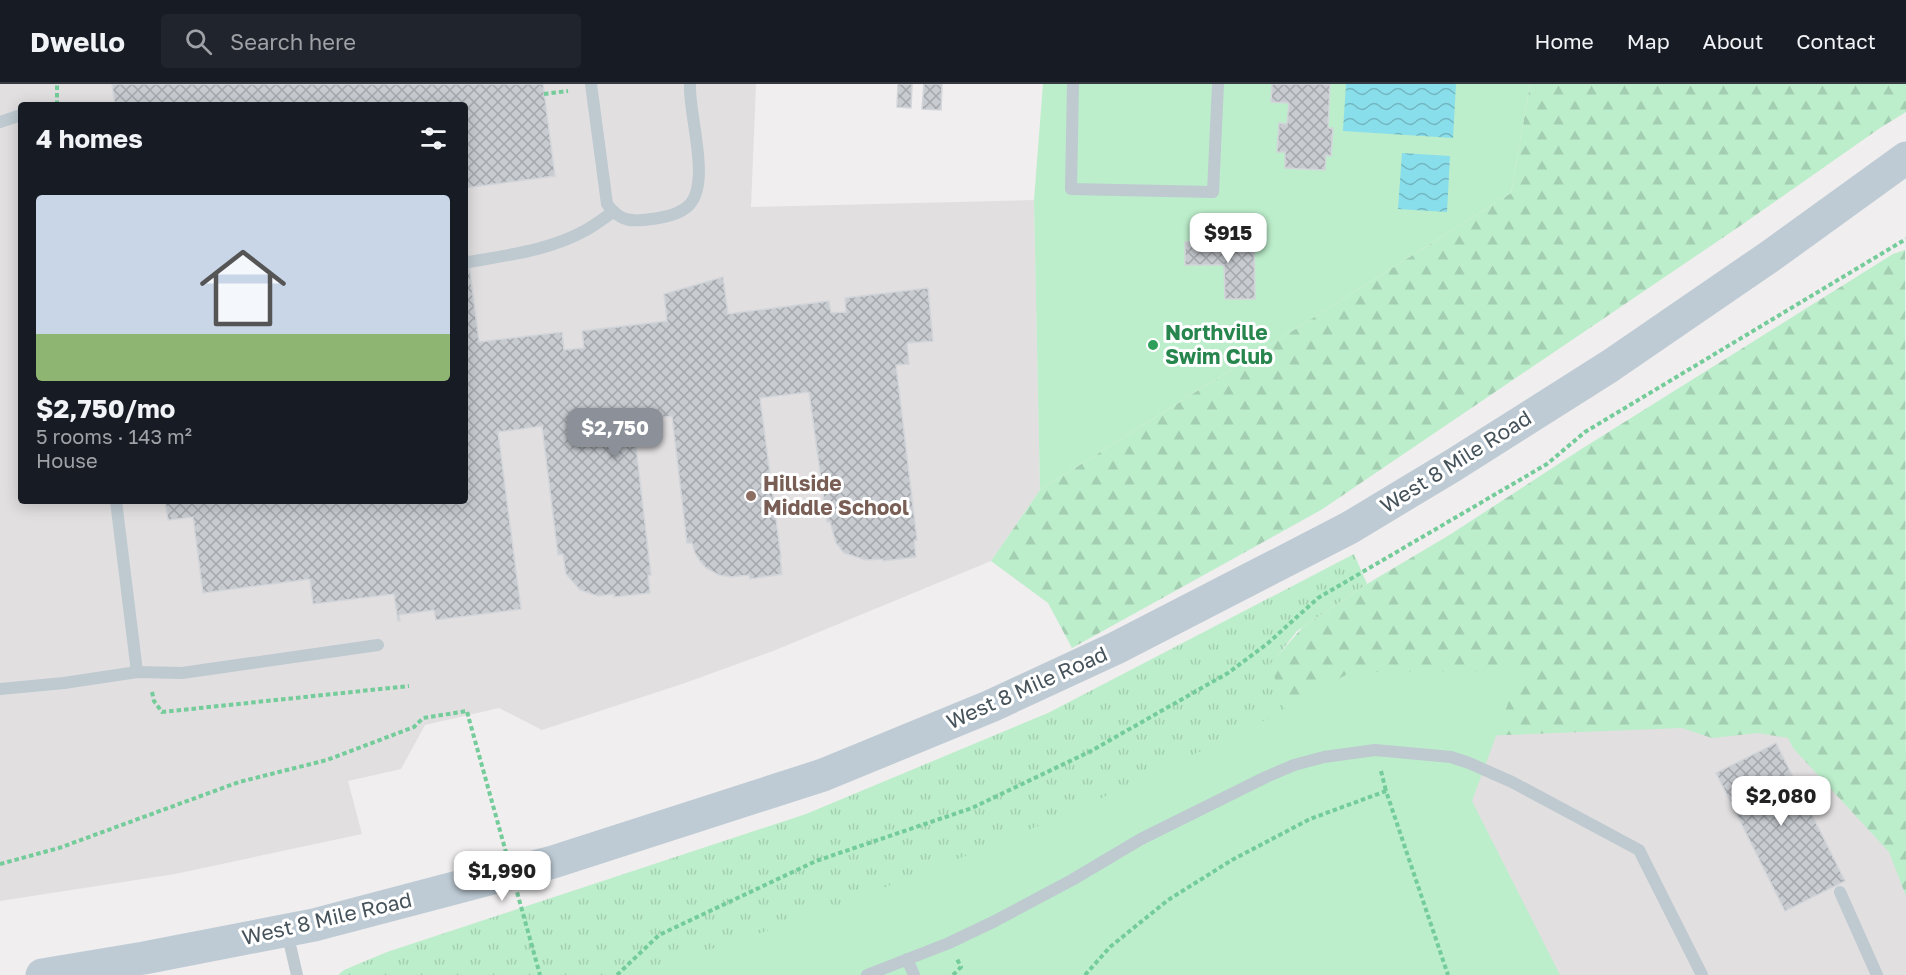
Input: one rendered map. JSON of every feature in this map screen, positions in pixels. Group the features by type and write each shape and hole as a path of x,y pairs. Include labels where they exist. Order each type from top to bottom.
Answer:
{"main road":[{"name":"West 8 Mile Road","path":"42,975 287,930 553,862 822,775 991,706 1116,648 1349,528 1610,366 1906,158"}],"lane":[{"path":"591,84 607,204 623,219 644,220 672,216 689,206 699,184 690,84"},
{"path":"1073,84 1071,189 1213,192 1218,84"},
{"path":"0,122 18,116"},
{"path":"469,262 522,253 560,241 584,231 613,212"},
{"path":"116,504 138,672"},
{"path":"0,689 64,683 138,672 182,673 378,645"},
{"path":"867,975 948,943 994,921 1072,880 1141,839 1266,777 1294,765 1324,757 1375,750 1428,753 1469,763 1512,782 1639,849 1702,975"},
{"path":"1840,892 1877,975"},
{"path":"287,930 297,975"},
{"path":"907,960 914,975"}],"path":[{"path":"57,84 57,102"},
{"path":"544,94 568,92"},
{"path":"617,975 659,935 816,861 972,808 1091,751 1228,673 1266,644 1318,598 1547,465 1585,432 1906,239"},
{"path":"152,694 157,708 162,712 409,686"},
{"path":"0,864 59,848 239,782 327,760 414,727 423,718 467,711 540,975"},
{"path":"1085,975 1110,947 1168,900 1232,860 1310,819 1386,790 1448,975"}],"shaded area":[{"name":"Hillside Middle School","path":"0,84 756,84 751,207 1034,200 1040,490 991,561 773,651 685,683 542,730 499,708 425,725 401,769 348,781 362,834 175,874 0,901"},
{"path":"1351,672 1906,749 1906,975 632,975"}],"green space":[{"name":"Northville Swim Club","path":"1043,84 1530,84 1511,193 1040,490 1034,200"},
{"path":"1530,84 1906,84 1906,112 1321,510 1072,648 1048,603 991,561 1040,490 1511,193"},
{"path":"1905,250 1906,896 1889,852 1793,748 1788,738 1758,733 1712,738 1682,728 1455,737 1287,714 1270,664 1303,627 1583,448 1893,254"},
{"path":"1354,554 1367,584 1297,631 1271,664 1287,714 962,914 641,975 338,975 344,970 387,952 806,814 1048,713"},
{"path":"1520,671 1472,801 1560,975 632,975 797,921 986,848 1078,809 1172,765 1265,720 1351,672"}],"water":[{"path":"1346,84 1456,84 1453,138 1343,131"},
{"path":"1402,153 1450,156 1447,212 1398,209"}],"building":[{"path":"112,84 543,84 555,176 468,188 468,102 115,102"},
{"path":"898,84 912,84 911,108 897,107"},
{"path":"924,84 942,84 941,110 922,109"},
{"path":"1272,84 1330,84 1328,128 1333,128 1331,156 1326,155 1325,170 1285,168 1285,152 1277,152 1279,123 1287,124 1289,103 1271,102"},
{"path":"1254,240 1255,299 1225,299 1224,265 1185,265 1185,242"},
{"path":"468,256 479,342 562,332 564,350 584,348 582,331 667,321 664,294 723,277 728,314 829,301 831,313 846,312 845,298 928,288 933,341 907,343 909,364 896,365 917,540 914,541 916,557 883,561 883,559 866,560 844,553 836,543 830,522 827,522 809,392 760,398 782,574 750,579 749,575 731,577 719,575 706,568 695,553 692,543 687,543 672,416 633,421 651,575 648,575 650,593 614,597 614,594 598,596 580,590 566,574 563,554 558,555 542,426 498,432 521,609 436,620 434,610 399,615 400,621 398,621 394,594 313,604 310,579 203,593 193,517 168,520 165,504 468,504"},
{"path":"1776,743 1845,881 1785,911 1716,773"}],"place":[{"name":"Northville Swim Club","path":"1153,345"},
{"name":"Hillside Middle School","path":"751,496"}]}
